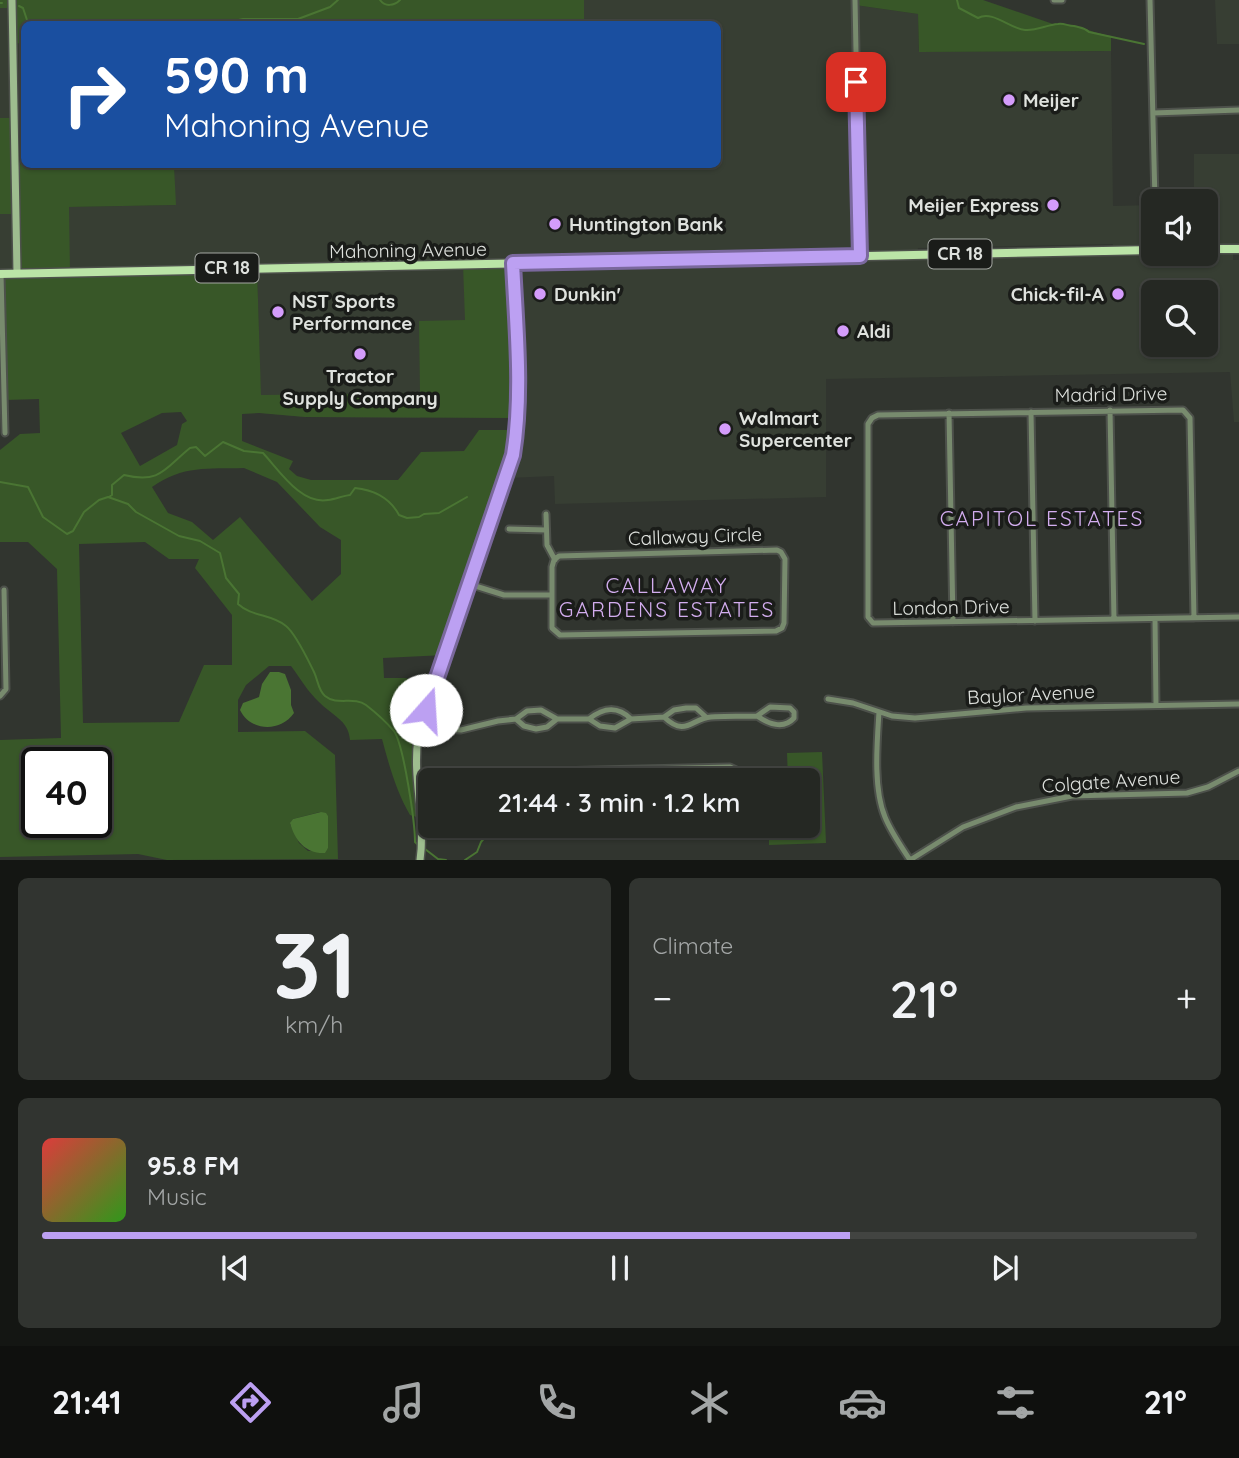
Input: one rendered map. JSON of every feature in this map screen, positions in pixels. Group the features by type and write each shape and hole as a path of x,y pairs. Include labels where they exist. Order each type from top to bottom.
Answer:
{"main road":[{"path":"1218,249 1239,249"},
{"name":"Mahoning Avenue","path":"0,274 1141,250"}],"street":[{"path":"12,0 17,274"},
{"path":"855,0 860,256"},
{"path":"1054,0 1062,0"},
{"path":"1150,0 1155,189"},
{"path":"1153,113 1239,110"},
{"path":"420,859 423,817 416,752 422,723 511,466 515,443 517,336 513,263"},
{"path":"0,274 5,433"},
{"name":"Madrid Drive","path":"872,418 878,415 1180,409 1189,415 1194,618"},
{"path":"1110,410 1114,619"},
{"path":"1031,411 1035,621"},
{"path":"949,413 953,622"},
{"name":"London Drive","path":"872,418 868,425 869,619 876,624 1239,617"},
{"path":"540,536 546,530 547,514"},
{"path":"509,529 540,536 555,560"},
{"name":"Callaway Circle","path":"777,550 785,559 784,623 782,628 776,631 556,634 552,628 552,567 555,560 562,555 777,550"},
{"path":"469,584 504,595 552,595"},
{"path":"0,696 6,689 4,590"},
{"path":"1155,619 1156,705"},
{"name":"Baylor Avenue","path":"828,699 853,703 892,716 915,718 1026,708 1239,704"},
{"path":"664,717 673,725 679,726 695,724 706,717 757,716 774,707 790,708 794,715 792,721 780,725 768,723 757,716"},
{"path":"422,723 461,730 516,719 527,711 541,710 557,719 589,719 603,727 615,728 631,719 664,717 674,709 695,708 706,717"},
{"path":"589,719 603,709 621,710 631,719"},
{"path":"879,712 880,802 889,827 910,859"},
{"path":"516,719 524,726 536,729 547,727 557,719"},
{"name":"Colgate Avenue","path":"910,859 963,827 1016,807 1072,796 1187,793 1208,787 1239,771"}],"shaded area":[{"path":"0,0 584,0 584,21 21,21 21,43 13,44 12,8 0,8"},
{"path":"584,0 855,0 855,5 918,14 919,52 1111,51 1113,206 1141,205 1141,266 1218,266 1218,189 1154,189 1194,188 1194,154 1239,154 1239,249 1233,249 1233,260 1239,260 1239,422 1234,422 1230,372 826,379 826,497 555,504 554,476 507,478 513,455 516,364 465,320 420,418 305,417 261,413 257,268 0,392 0,214 15,214 15,208 175,205 174,168 721,168 721,21 584,21","holes":["1113,244 1113,251 917,255 918,248"]},
{"path":"855,0 983,0 1053,24 1111,36 1111,51 919,52 918,14 855,5"},
{"path":"1215,0 1239,0 1239,44 1217,44"},
{"path":"0,8 12,8 13,44 21,43 21,164 15,164 14,118 0,118"},
{"path":"0,118 14,118 15,164 21,164 21,168 174,168 176,205 69,207 70,272 257,268 261,395 420,393 419,321 465,320 463,264 514,263 516,418 242,414 242,441 293,461 289,469 297,476 311,480 398,480 421,452 464,451 479,430 516,430 515,443 445,655 383,658 384,678 405,678 434,685 418,738 418,817 410,815 405,806 393,778 382,739 350,740 343,723 315,698 291,666 269,666 246,685 238,700 238,732 305,731 335,755 338,859 167,860 138,854 0,857 0,740 61,738 57,569 28,542 0,542 0,450 20,434 40,433 39,399 5,400 6,409 0,409 0,392 4,392 1,274 16,273 15,214 0,214","holes":["181,412 187,421 182,424 177,445 140,466 121,433 162,413","244,468 277,482 320,527 341,540 341,574 312,601 240,517 213,540 192,522 168,513 152,487 174,475 207,469","145,542 169,559 199,559 195,568 232,615 232,665 204,665 179,722 83,723 79,544","320,812 328,816 328,848 308,851 299,843 290,824 293,819"]},
{"path":"270,672 285,674 291,690 294,713 281,724 265,727 251,722 240,710 243,703 259,697 262,684"},
{"path":"822,752 826,843 769,845 769,838 820,838 820,768 788,768 787,753"},
{"path":"321,812 328,816 328,848 325,853 312,851 302,845 290,823 293,819"}],"waterway":[{"path":"234,21 298,19 330,7 338,0"},
{"path":"380,0 390,5 400,0"},
{"path":"957,0 959,8 978,18 990,16 1019,29 1034,30 1062,24 1144,44"},
{"path":"19,6 23,8 27,21"},
{"path":"109,497 112,495 112,485 124,475 155,476 190,448 196,447 205,456 223,442 244,451 263,453 291,485 318,500 331,500 350,495 355,488 362,489 381,496 399,515 407,518 439,513 467,497"},
{"path":"0,482 28,487 43,517 67,534 73,531 84,512 99,500 108,497 128,504 136,512 179,536 200,541 220,553 226,578 239,594 238,604 249,611 275,619 290,630 325,696 335,700 361,702 394,731 405,768 417,844"},
{"path":"465,860 477,852 486,836 499,839"},
{"path":"425,849 438,859 446,860"}],"place":[{"name":"Meijer","path":"1009,100"},
{"name":"Meijer Express","path":"1053,205"},
{"name":"Huntington Bank","path":"555,224"},
{"name":"Dunkin'","path":"540,294"},
{"name":"Chick-fil-A","path":"1118,294"},
{"name":"NST Sports Performance","path":"278,312"},
{"name":"Aldi","path":"843,331"},
{"name":"Tractor Supply Company","path":"360,354"},
{"name":"Walmart Supercenter","path":"725,429"}],"district":[{"name":"CAPITOL ESTATES","path":"1042,519"},
{"name":"CALLAWAY GARDENS ESTATES","path":"667,598"}],"route":[{"path":"426,710 511,466 516,431 517,336 513,263 860,256 856,82"}]}
